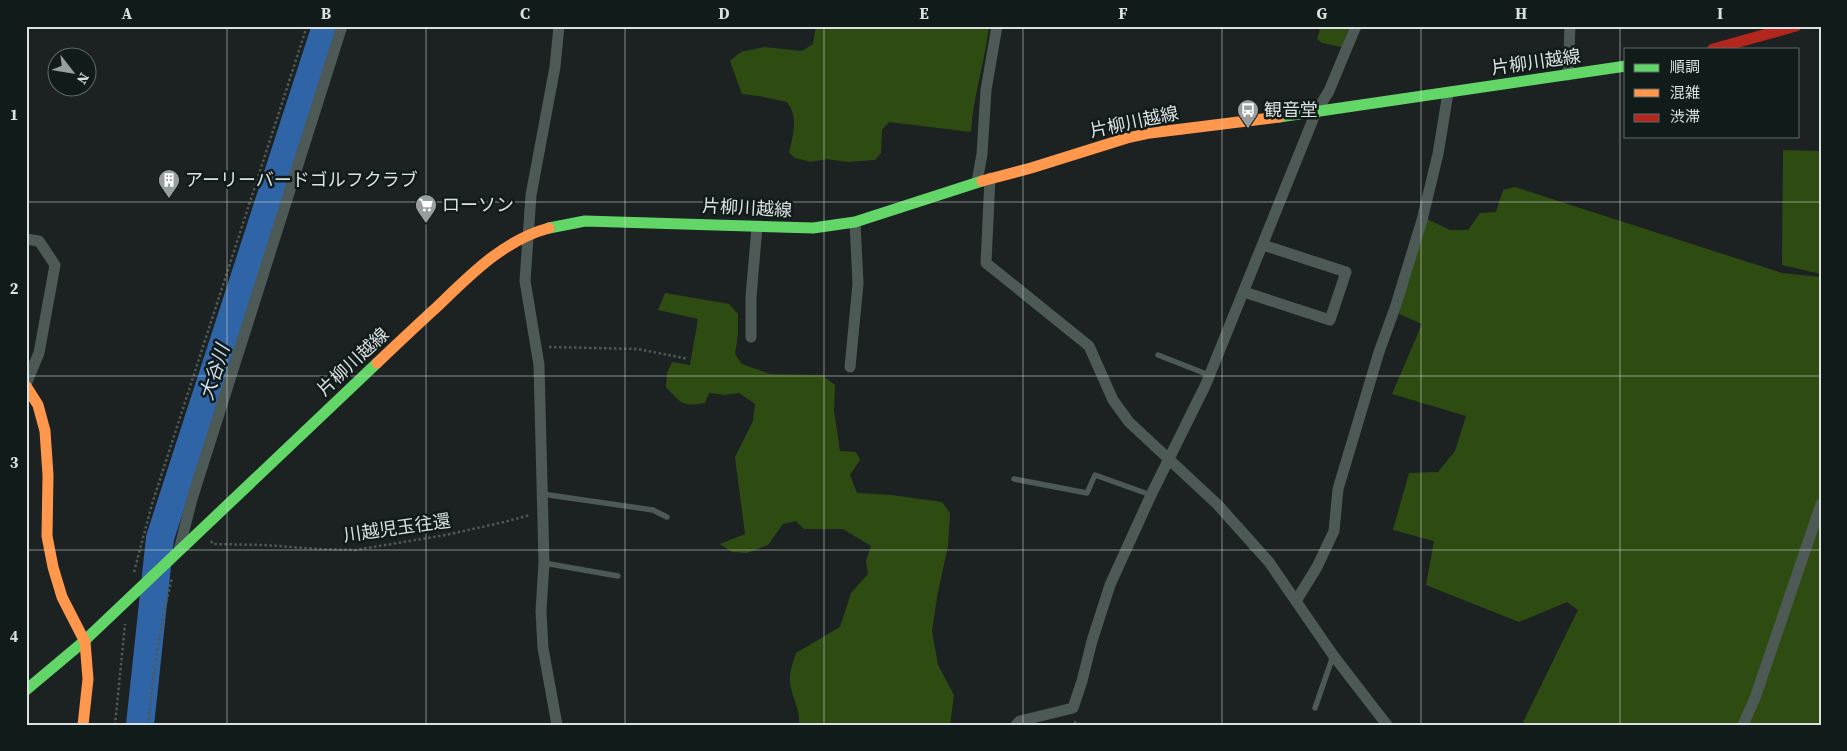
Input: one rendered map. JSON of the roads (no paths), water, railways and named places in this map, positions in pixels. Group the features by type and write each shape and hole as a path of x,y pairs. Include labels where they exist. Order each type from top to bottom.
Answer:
{"main road":[{"path":"1717,48 1796,26"},
{"name":"片柳川越線","path":"26,690 52,672 85,642 130,596 453,291 483,264 527,235 554,226 585,221 813,228 855,222 990,178 1150,133 1316,112 1624,66"},
{"path":"26,385 38,406 45,431 48,475 47,536 53,567 62,597 85,642 88,679 83,725"}],"street":[{"path":"175,554 342,26"},
{"path":"557,725 543,648 541,611 544,563 541,513 539,365 525,281 531,195 555,68 558,26"},
{"path":"977,182 982,154 986,90 998,26"},
{"path":"1016,725 1020,721 1073,708 1110,585 1209,375 1316,112 1329,91 1356,26"},
{"path":"1568,75 1570,26"},
{"path":"1296,601 1317,567 1334,531 1338,489 1376,360 1396,305 1422,220 1438,154 1448,93"},
{"path":"990,178 986,263 1089,346 1113,400 1129,422 1218,505 1269,562 1333,655 1387,725"},
{"path":"850,367 858,284 855,222"},
{"path":"752,337 751,296 757,227"},
{"path":"26,239 39,242 55,265 39,353 26,385"},
{"path":"1244,292 1330,320 1346,272 1263,245"},
{"path":"1742,725 1755,698 1821,504"}],"lane":[{"path":"1158,356 1209,375"},
{"path":"1014,479 1087,493 1095,475 1151,495"},
{"path":"542,494 653,510 668,517"},
{"path":"544,563 618,576"},
{"path":"1315,708 1333,655"}],"waterway":[{"name":"大谷川","path":"140,725 160,538 326,26"}],"place":[{"name":"観音堂","path":"1248,129"},
{"name":"アーリーバードゴルフクラブ","path":"169,199"},
{"name":"ローソン","path":"426,224"}]}
